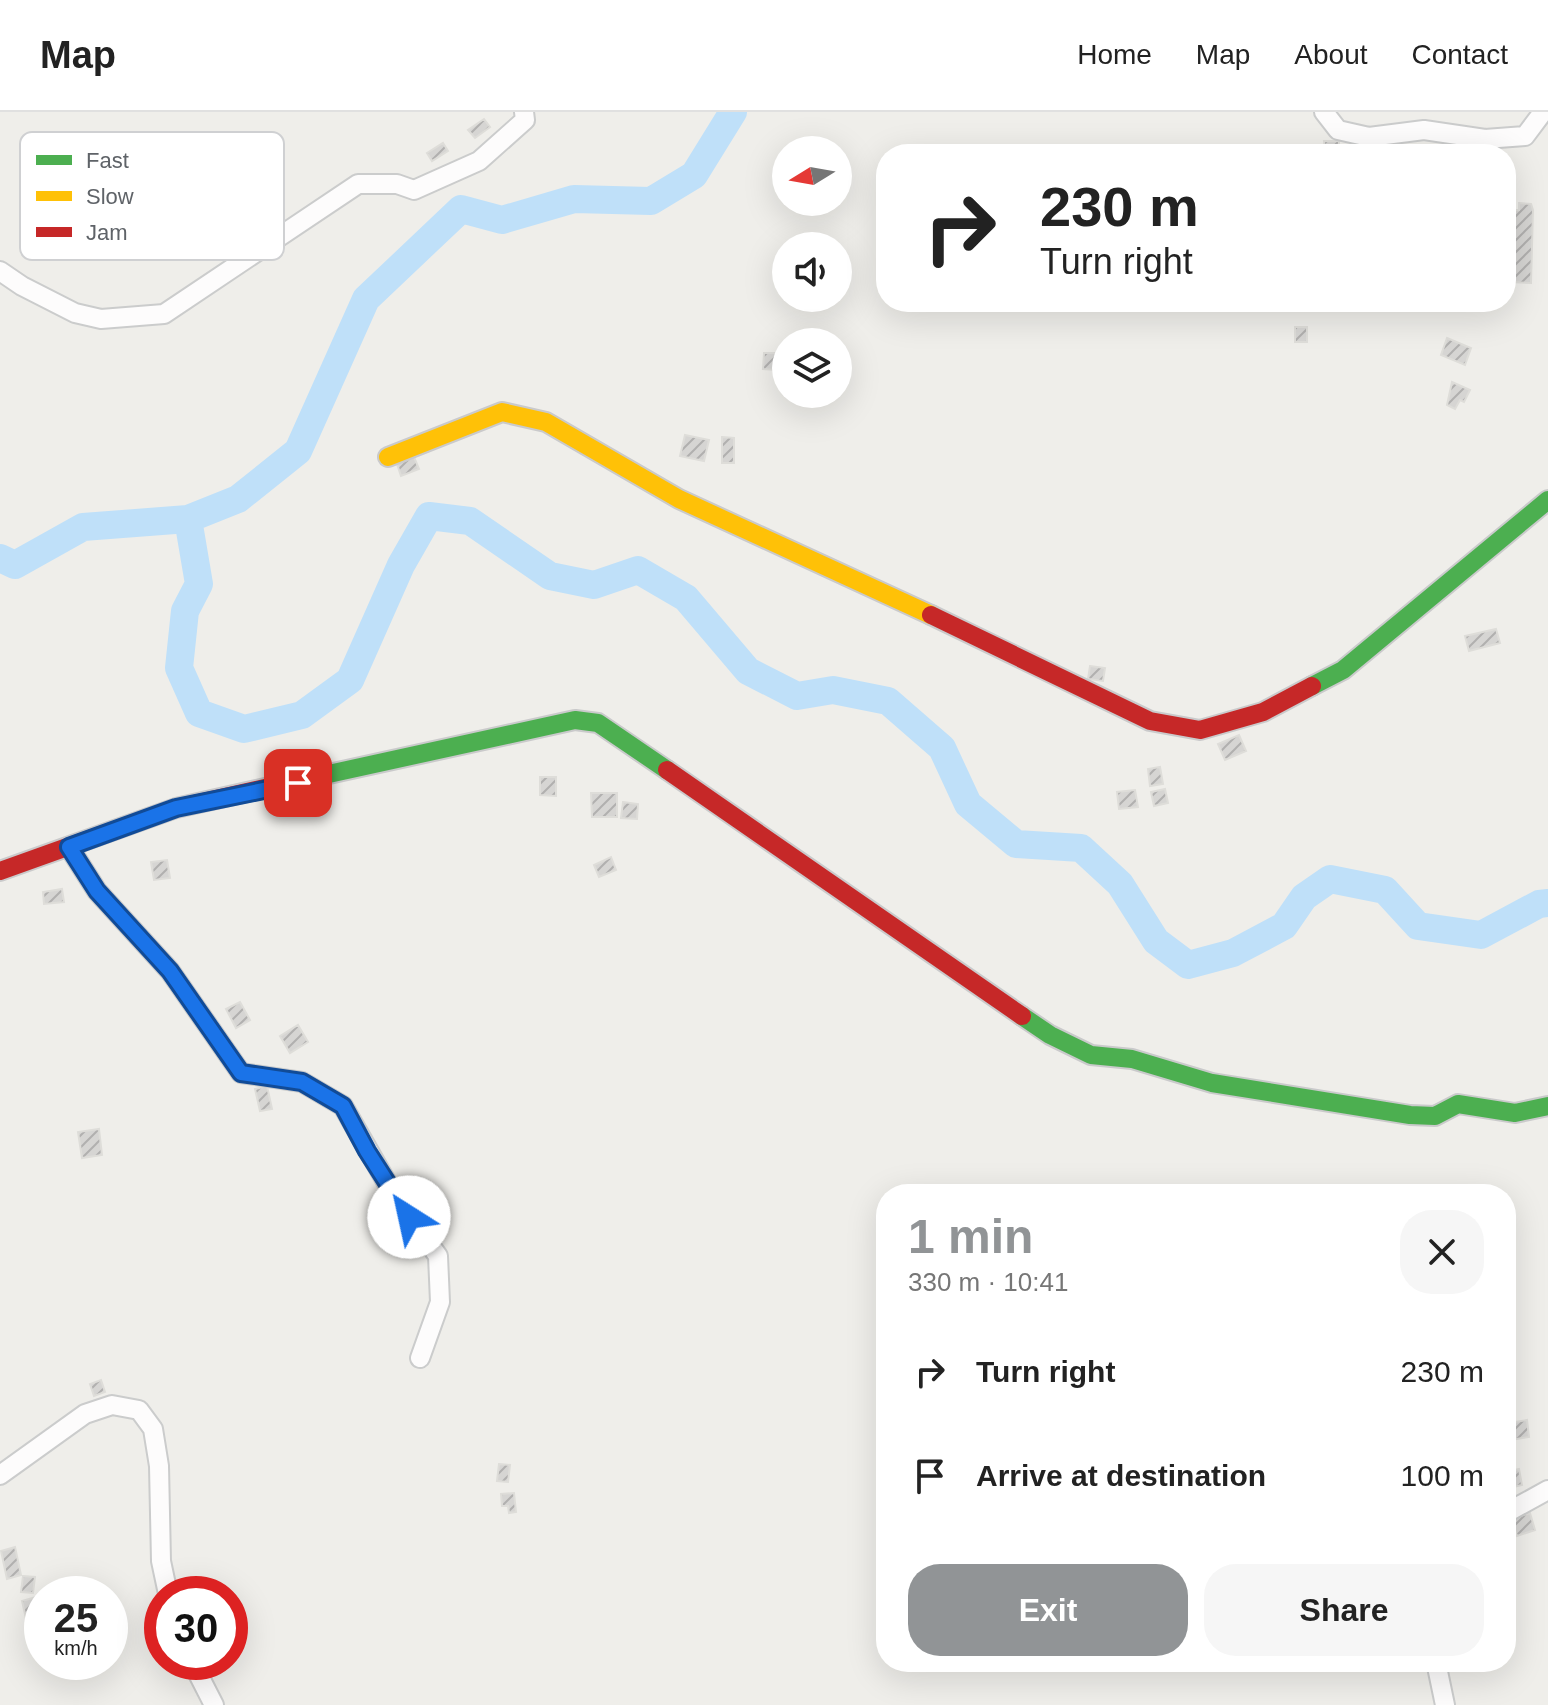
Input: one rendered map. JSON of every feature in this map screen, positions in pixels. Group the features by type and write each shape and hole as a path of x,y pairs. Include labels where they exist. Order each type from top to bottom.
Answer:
{"street":[{"path":"284,234 358,184 397,184 414,190 479,161 525,120 524,112"},
{"path":"1324,112 1338,130 1369,137 1424,130 1485,139 1525,136 1543,112"},
{"path":"0,271 75,313 101,319 164,314 245,260"},
{"path":"388,457 502,412 546,422 679,499 1013,653 1150,721 1200,730 1263,712 1343,670 1548,500"},
{"path":"0,871 176,808 575,720 598,723 1050,1035 1091,1055 1132,1059 1212,1083 1410,1115 1435,1116 1458,1104 1490,1112 1528,1115 1548,1106"},
{"path":"69,847 97,891 170,971 241,1073 302,1082 343,1106 395,1197 438,1256 440,1302 420,1358"},
{"path":"0,1475 85,1414 112,1405 139,1410 153,1429 159,1466 161,1561 164,1576"},
{"path":"1516,1508 1548,1490"},
{"path":"1438,1672 1445,1705"},
{"path":"201,1680 214,1705"}],"building":[{"path":"484,119 490,127 475,138 468,130"},
{"path":"1324,141 1339,141 1339,144 1324,144"},
{"path":"443,143 448,151 432,161 427,153"},
{"path":"1519,203 1531,204 1533,210 1531,283 1516,282 1516,210 1519,210"},
{"path":"1295,327 1307,327 1307,342 1295,342"},
{"path":"1447,338 1471,348 1465,365 1441,355"},
{"path":"764,353 772,353 772,370 763,369"},
{"path":"1452,382 1470,390 1464,402 1460,400 1455,409 1447,405"},
{"path":"685,435 709,440 704,461 680,456"},
{"path":"722,437 734,438 734,463 722,463"},
{"path":"414,457 419,469 401,476 397,464"},
{"path":"1496,629 1500,643 1469,651 1465,636"},
{"path":"1090,666 1105,668 1103,681 1088,679"},
{"path":"1239,735 1246,751 1225,760 1218,744"},
{"path":"1160,767 1163,784 1150,786 1148,769"},
{"path":"540,777 556,777 556,796 540,795"},
{"path":"1165,789 1168,803 1154,806 1151,792"},
{"path":"1135,790 1138,807 1119,809 1117,792"},
{"path":"591,793 617,793 617,817 592,817"},
{"path":"623,802 638,804 637,819 621,818"},
{"path":"611,857 616,870 599,877 594,865"},
{"path":"167,860 170,878 154,880 151,862"},
{"path":"62,889 64,902 44,904 43,892"},
{"path":"240,1002 250,1020 236,1028 226,1009"},
{"path":"298,1025 308,1042 290,1053 280,1036"},
{"path":"267,1086 272,1109 260,1111 255,1089"},
{"path":"99,1129 102,1155 82,1158 78,1132"},
{"path":"101,1380 105,1392 94,1396 90,1384"},
{"path":"1527,1420 1529,1437 1516,1439 1516,1422"},
{"path":"499,1464 510,1465 508,1482 497,1481"},
{"path":"1519,1469 1522,1485 1516,1486 1516,1470"},
{"path":"514,1493 516,1512 509,1513 508,1506 502,1506 501,1494"},
{"path":"1530,1513 1535,1530 1517,1536 1516,1517"},
{"path":"15,1547 21,1575 7,1579 1,1551"}],"waterway":[{"path":"0,558 15,565 83,527 188,519 238,499 298,451 366,299 461,209 502,220 574,199 651,201 694,175 733,112"},
{"path":"188,519 199,584 185,611 179,668 199,713 244,729 302,715 350,680 401,565 429,516 470,521 550,576 594,585 638,570 686,598 748,671 797,696 833,690 888,701 942,748 968,804 1016,844 1081,848 1120,884 1156,941 1188,965 1233,953 1284,926 1304,897 1330,879 1385,890 1418,926 1481,935 1539,904 1548,903"}],"traffic: fast":[{"path":"1312,686 1343,670 1548,500"},
{"path":"274,786 575,720 598,723 667,770"},
{"path":"1022,1016 1050,1035 1091,1055 1132,1059 1212,1083 1410,1115 1435,1116 1458,1104 1515,1113 1548,1106"}],"traffic: slow":[{"path":"388,457 502,412 546,422 679,499 931,615"}],"traffic: jam":[{"path":"931,615 1150,721 1200,730 1263,712 1312,686"},
{"path":"667,770 1022,1016"},
{"path":"0,871 176,808 274,786"}],"route":[{"path":"298,783 176,808 69,847 97,891 170,971 241,1073 302,1082 343,1106 409,1217"}]}
